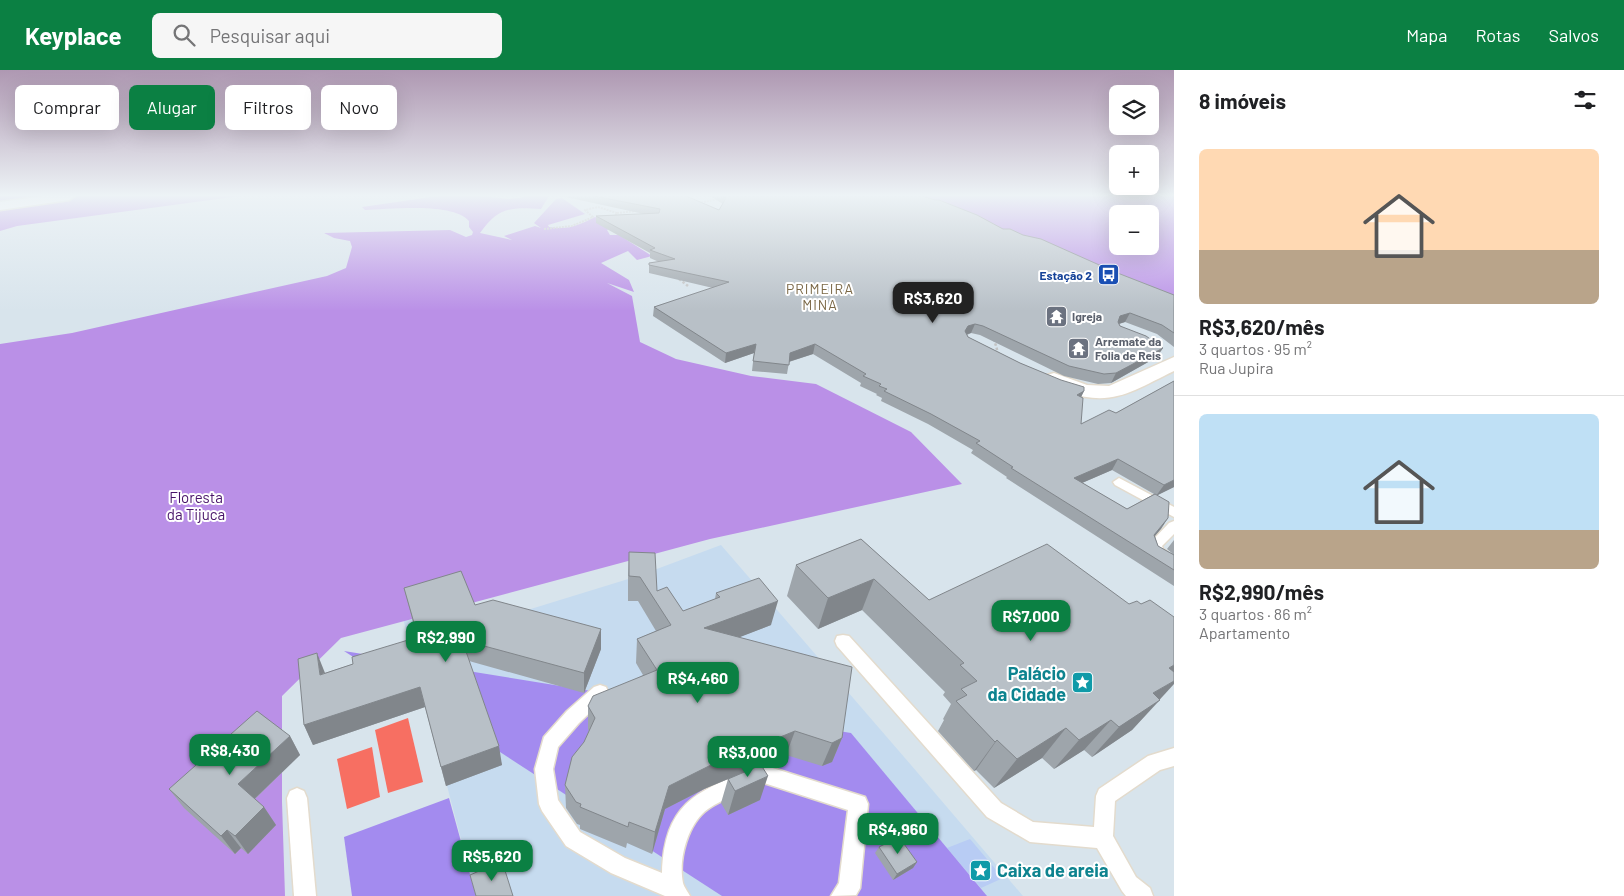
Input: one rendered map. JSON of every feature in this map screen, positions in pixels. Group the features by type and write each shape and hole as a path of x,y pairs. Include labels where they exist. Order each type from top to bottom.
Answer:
{"street":[{"path":"1038,372 1072,388 1084,391 1114,392 1171,357"}],"lane":[{"path":"1119,482 1174,513"},
{"path":"1174,526 1154,545 1156,551 1174,564"},
{"path":"843,640 994,810 1030,832 1103,838"},
{"path":"600,692 573,717 550,743 544,769 549,804 573,838 618,866 676,892 676,843 681,828 690,814 700,803 763,774 858,804 849,888 842,896"},
{"path":"1142,896 1129,884 1103,838 1106,796 1155,762 1174,757"},
{"path":"297,798 305,896"}],"path":[{"path":"676,276 688,286"},
{"path":"993,335 998,353"},
{"path":"994,356 1003,356"}],"shaded area":[{"path":"721,545 1023,896 476,896 401,611 479,625 638,576"},
{"path":"344,651 851,733 987,896 722,896"},
{"path":"408,718 423,782 388,793 375,730"},
{"path":"372,747 380,797 347,809 337,759"},
{"path":"449,798 476,896 352,896 344,837"}],"green space":[{"name":"Floresta da Tijuca","path":"327,235 460,235 466,237 487,235 512,240 504,236 619,235 652,256 637,260 628,251 601,263 629,280 634,292 607,283 632,296 640,342 676,359 751,376 816,384 911,432 962,484 710,539 341,638 282,696 282,802 285,896 0,896 0,344 72,333 327,276 346,268 352,247 350,241"},
{"path":"1012,235 1109,235 1109,255 1159,255 1159,235 1174,235 1174,298"}],"sand":[{"name":"Caixa de areia","path":"970,839 1003,878 981,888 947,848"}],"building":[{"path":"630,235 1022,235 1041,239 1115,272 1174,295 1174,333 1162,325 1130,313 1120,316 1118,322 1120,326 1146,336 1163,348 1116,373 1104,374 1069,366 983,326 975,324 968,326 965,331 968,337 1020,363 1061,380 1084,387 1084,391 1077,395 1083,398 1081,424 1109,410 1116,413 1174,381 1174,480 1164,485 1118,459 1074,478 1127,509 1155,494 1169,502 1168,518 1154,535 1158,546 1174,555 1174,570 1011,468 1013,467 976,443 980,441 884,391 887,389 879,386 881,384 863,376 866,374 815,344 790,353 789,365 753,361 756,344 726,353 654,307 729,282 649,265 649,263 675,259 650,250 655,248"},
{"path":"861,539 929,600 1047,544 1129,604 1137,601 1141,604 1150,600 1174,617 1174,665 1169,668 1174,672 1174,681 1153,693 1160,700 1119,727 1111,720 1079,740 1066,728 1017,759 997,740 995,742 956,701 967,695 961,689 977,681 960,665 964,663 874,579 828,598 796,565"},
{"path":"629,552 655,553 657,591 667,587 683,611 720,597 716,593 759,578 778,601 704,628 852,667 842,738 832,743 795,731 709,766 669,786 655,832 629,822 628,827 580,807 581,804 576,802 565,785 572,757 584,742 595,718 588,706 593,696 657,670 637,639 671,625 640,577 629,576"},
{"path":"461,571 475,605 493,600 601,629 584,673 462,640 499,746 441,767 420,687 304,725 298,659 317,653 320,675 353,664 352,657 418,637 404,588"},
{"path":"257,711 290,736 238,784 264,807 235,836 227,830 221,836 169,789"},
{"path":"761,765 768,776 735,791 728,779"},
{"path":"899,837 917,862 897,874 879,847"},
{"path":"502,861 513,896 476,896 470,875"}],"place":[{"name":"Estação 2","path":"1108,275"},
{"name":"Igreja","path":"1056,316"},
{"name":"Arremate da Folia de Reis","path":"1079,348"},
{"name":"Palácio da Cidade","path":"1082,683"},
{"name":"Caixa de areia","path":"981,870"}],"district":[{"name":"PRIMEIRA MINA","path":"820,296"}]}
